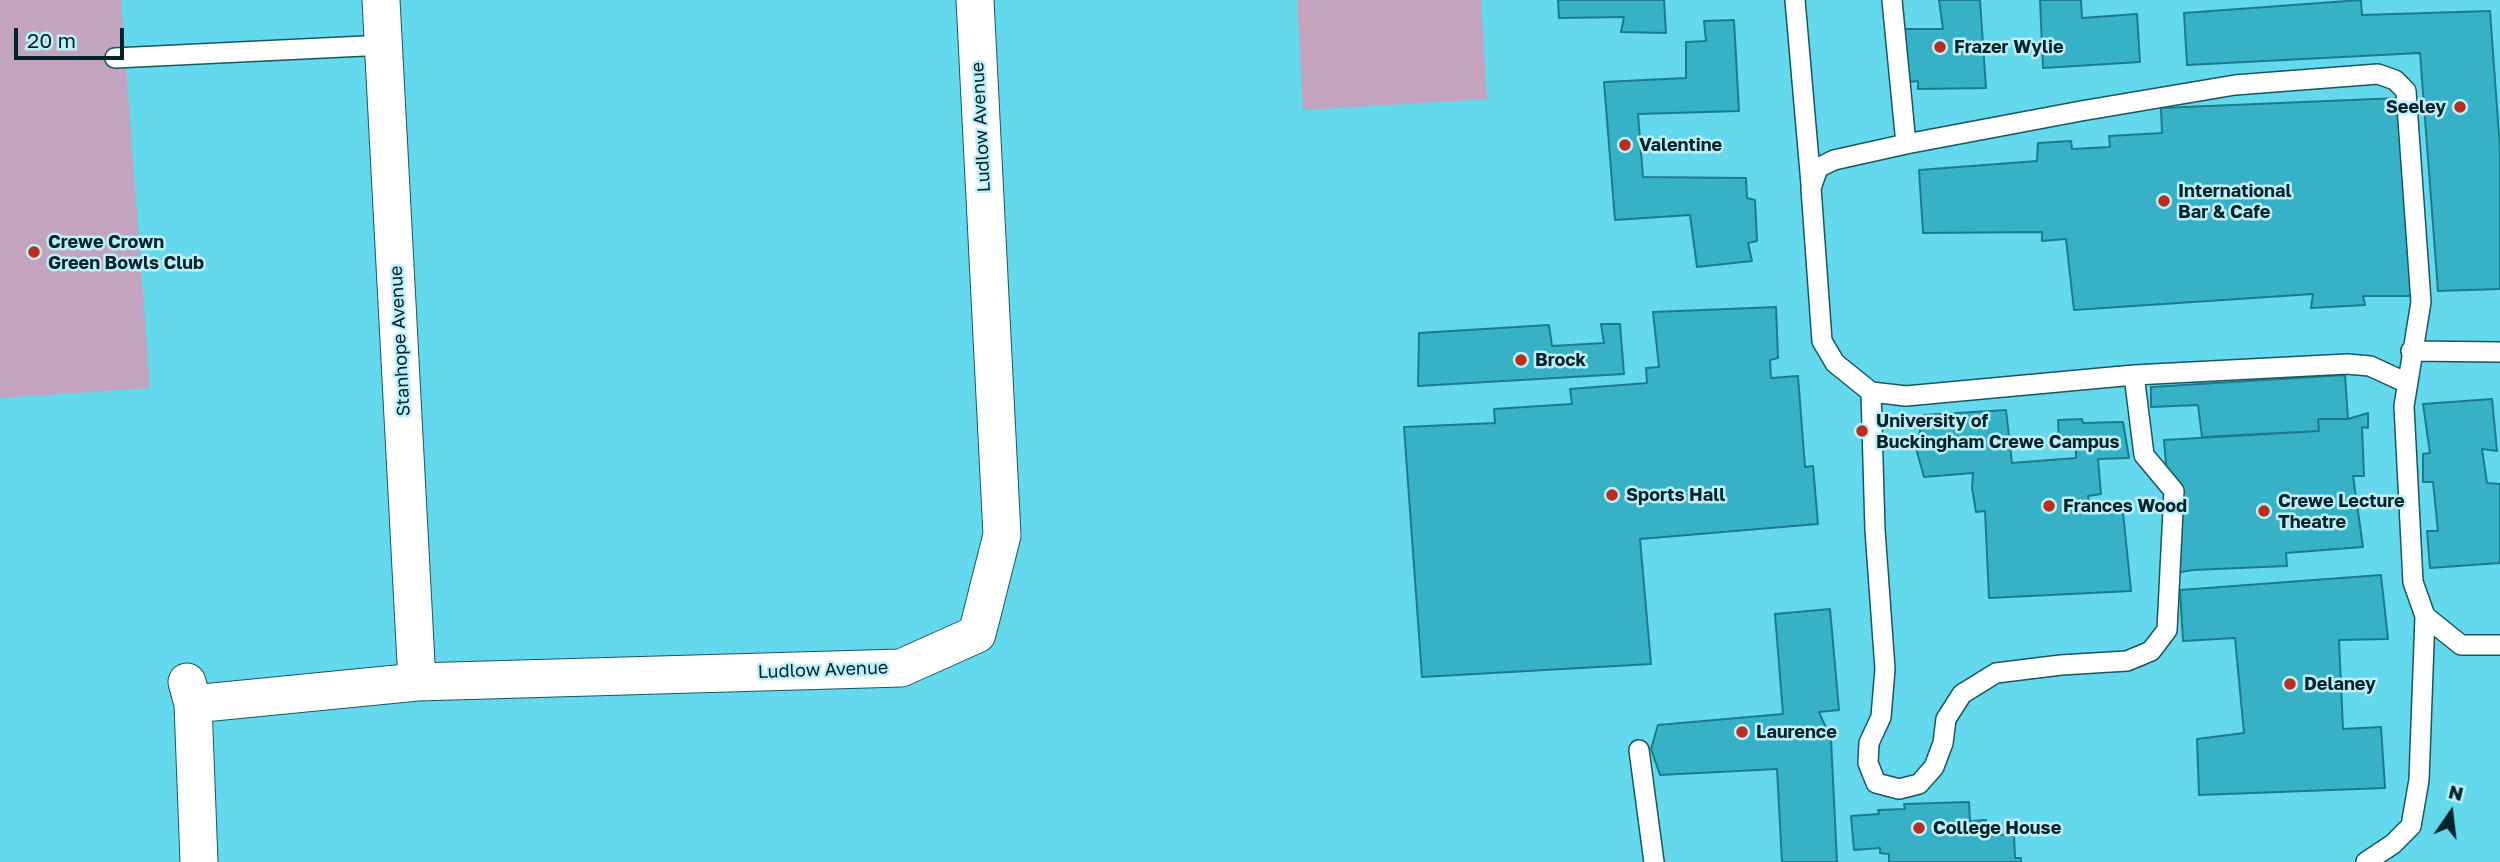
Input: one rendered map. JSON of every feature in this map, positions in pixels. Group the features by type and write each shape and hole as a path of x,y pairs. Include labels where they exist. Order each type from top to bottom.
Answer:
{"street":[{"name":"Stanhope Avenue","path":"381,0 417,682"},
{"name":"Ludlow Avenue","path":"199,862 190,693 417,682 901,668 977,634 1002,535 975,0"}],"lane":[{"path":"1795,0 1822,341 1835,363 1871,392 1906,396 2134,375 2347,365 2370,366 2407,383"},
{"path":"1892,0 1906,144"},
{"path":"115,58 385,45"},
{"path":"1811,188 1818,168 1834,160 2081,111 2235,85 2378,74 2395,80 2406,91 2421,302 2404,406 2413,582 2425,616 2419,780 2411,826 2393,844 2366,862"},
{"path":"2411,351 2500,352"},
{"path":"1871,392 1875,530 1885,668 1881,717 1869,743 1868,763 1876,783 1899,789 1919,784 1934,767 1943,743 1946,719 1962,694 1996,673 2061,665 2127,662 2151,651 2167,630 2174,491 2144,455 2134,375"},
{"path":"2425,616 2461,645 2500,645"},
{"path":"1639,750 1654,862"}],"shaded area":[{"path":"0,0 121,0 150,388 0,398"},
{"path":"1297,0 1481,0 1487,99 1303,110"}],"building":[{"path":"1558,0 1664,0 1666,33 1621,32 1624,17 1559,18"},
{"name":"Frazer Wylie","path":"1939,0 1980,0 1986,88 1918,89 1918,81 1900,83 1895,29 1943,29"},
{"name":"Frazer Wylie","path":"2040,0 2081,0 2082,18 2137,14 2140,62 2043,68"},
{"name":"Seeley","path":"2361,0 2362,15 2490,11 2500,149 2500,289 2438,291 2420,53 2187,65 2184,13"},
{"name":"Valentine","path":"1734,20 1739,111 1638,114 1643,177 1746,178 1747,198 1755,200 1757,241 1748,243 1752,261 1697,267 1690,215 1615,220 1604,82 1686,78 1686,42 1706,41 1704,21"},
{"name":"International Bar & Cafe","path":"2398,98 2414,296 2363,296 2365,305 2311,308 2313,294 2074,310 2066,239 2042,241 2042,232 1923,233 1919,170 2037,161 2038,143 2071,141 2072,149 2110,147 2109,136 2162,133 2161,108"},
{"name":"Sports Hall","path":"1776,307 1778,358 1770,360 1771,378 1798,376 1805,467 1813,466 1818,524 1640,539 1651,664 1422,677 1404,427 1495,423 1494,409 1572,404 1570,389 1647,383 1646,368 1659,367 1653,312"},
{"name":"Brock","path":"1601,324 1620,324 1624,374 1418,386 1419,333 1549,325 1552,346 1604,343"},
{"path":"2345,375 2348,419 2318,419 2319,431 2202,437 2198,405 2151,407 2151,387"},
{"path":"2492,399 2497,451 2482,449 2487,483 2500,484 2500,563 2430,568 2427,531 2438,531 2433,482 2423,482 2423,454 2430,453 2423,404"},
{"name":"Frances Wood","path":"2006,410 2012,463 2076,458 2076,444 2059,443 2058,420 2082,419 2083,423 2123,422 2129,458 2098,459 2101,494 2088,496 2089,502 2122,502 2131,591 1989,598 1985,511 1976,512 1972,488 1973,473 1924,477 1916,448 1924,415"},
{"name":"Crewe Lecture Theatre","path":"2368,413 2368,428 2362,427 2364,476 2353,476 2363,547 2286,553 2287,566 2175,573 2164,440 2319,431 2318,419 2348,419"},
{"name":"Delaney","path":"2381,575 2388,639 2339,640 2343,729 2381,727 2385,788 2199,795 2197,739 2244,733 2235,638 2183,641 2180,590"},
{"name":"Laurence","path":"1830,609 1839,710 1819,712 1831,739 1837,862 1782,862 1777,769 1660,775 1651,749 1658,725 1783,714 1775,614"},
{"name":"College House","path":"1969,802 1970,821 1986,820 1987,836 2014,834 2015,858 2021,858 2021,862 1889,862 1889,854 1880,853 1880,848 1854,850 1851,816 1879,814 1878,810 1905,809 1904,804"}],"place":[{"name":"Frazer Wylie","path":"1940,47"},
{"name":"Seeley","path":"2460,107"},
{"name":"Valentine","path":"1625,145"},
{"name":"International Bar & Cafe","path":"2164,201"},
{"name":"Crewe Crown Green Bowls Club","path":"34,252"},
{"name":"Brock","path":"1521,360"},
{"name":"University of Buckingham Crewe Campus","path":"1862,431"},
{"name":"Sports Hall","path":"1612,495"},
{"name":"Frances Wood","path":"2049,506"},
{"name":"Crewe Lecture Theatre","path":"2264,511"},
{"name":"Delaney","path":"2290,684"},
{"name":"Laurence","path":"1742,732"},
{"name":"College House","path":"1919,828"}]}
